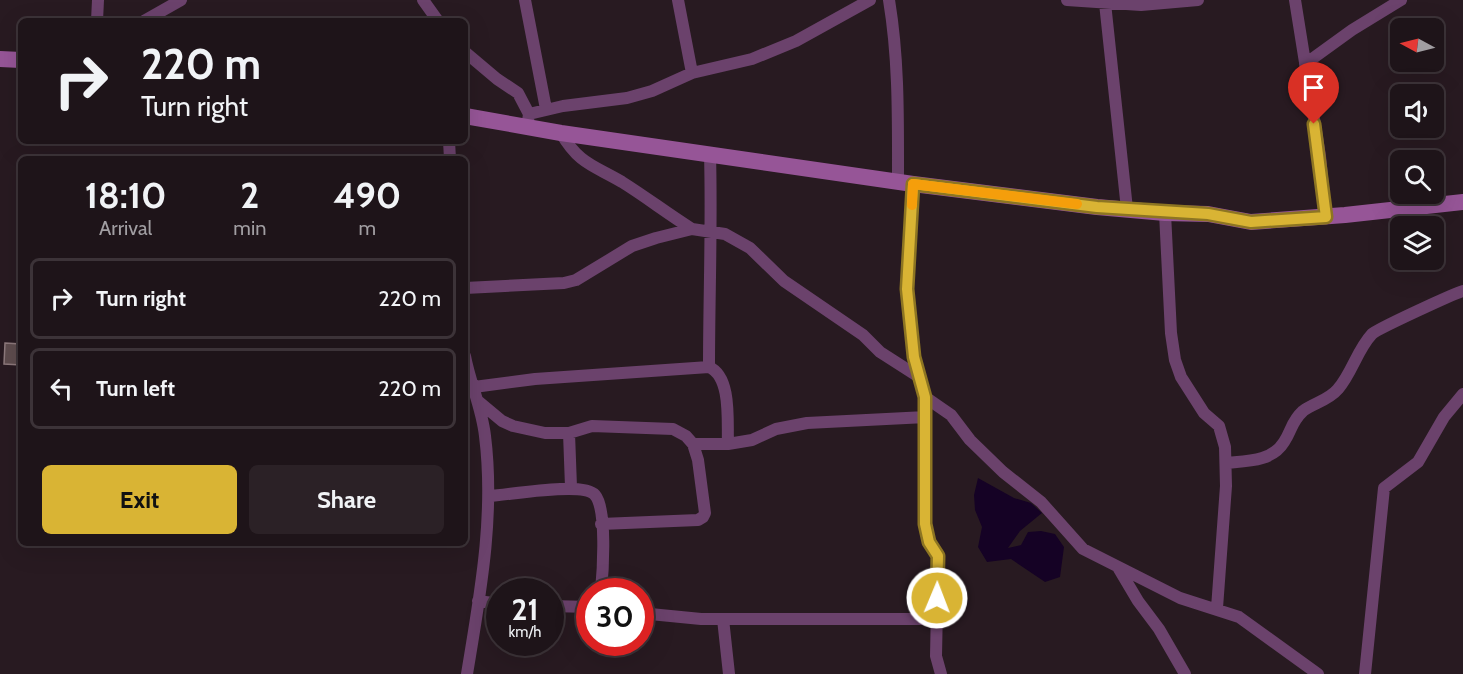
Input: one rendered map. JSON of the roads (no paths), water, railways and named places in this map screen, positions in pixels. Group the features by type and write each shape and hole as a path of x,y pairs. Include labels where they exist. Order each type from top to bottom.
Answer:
{"street":[{"path":"98,0 98,18"},
{"path":"149,18 182,0"},
{"path":"423,0 436,18"},
{"path":"525,0 546,109"},
{"path":"678,0 692,73"},
{"path":"528,121 546,109 627,98 652,91 692,73 781,48 870,0"},
{"path":"889,0 906,183 907,289 910,328 925,397 925,524 929,542 938,556 936,656 941,674"},
{"path":"1067,0 1141,5 1198,0"},
{"path":"1295,0 1320,156 1326,217"},
{"path":"1305,64 1352,30 1401,0"},
{"path":"1106,3 1127,209"},
{"path":"468,55 518,93 528,121"},
{"path":"0,59 18,60"},
{"path":"468,116 528,121 561,133 906,183 1165,213 1208,214 1251,222 1326,217 1463,202"},
{"path":"561,133 571,150 587,164 622,183 692,229"},
{"path":"710,154 712,231 709,306 710,367"},
{"path":"1165,213 1171,333 1175,360 1181,377 1204,413 1219,426 1225,447 1226,486 1216,608"},
{"path":"468,288 564,283 576,280 632,246 692,229 712,231 725,234 750,248 784,281 863,334 880,352 919,377"},
{"path":"1226,463 1258,460 1279,448 1299,415 1338,389 1373,332 1454,293 1463,291"},
{"path":"467,674 484,567 490,496 485,434 468,366"},
{"path":"474,387 547,378 710,367 717,370 723,379 727,402 728,444"},
{"path":"1365,674 1384,488 1418,462 1444,417 1463,394"},
{"path":"925,397 951,415 970,440 1002,472 1041,502 1083,549 1180,598 1239,617 1318,674"},
{"path":"478,401 493,415 513,426 544,433 569,433 592,426 673,429 686,436 693,444 702,491 705,513 703,517 698,520 601,524"},
{"path":"693,444 728,444 752,440 776,429 807,423 926,417"},
{"path":"569,433 571,488"},
{"path":"490,496 571,488 589,490 596,495 604,547 602,578"},
{"path":"1119,568 1138,601 1186,672"},
{"path":"478,601 486,602"},
{"path":"654,614 723,619 937,619"},
{"path":"723,619 729,674"}]}
